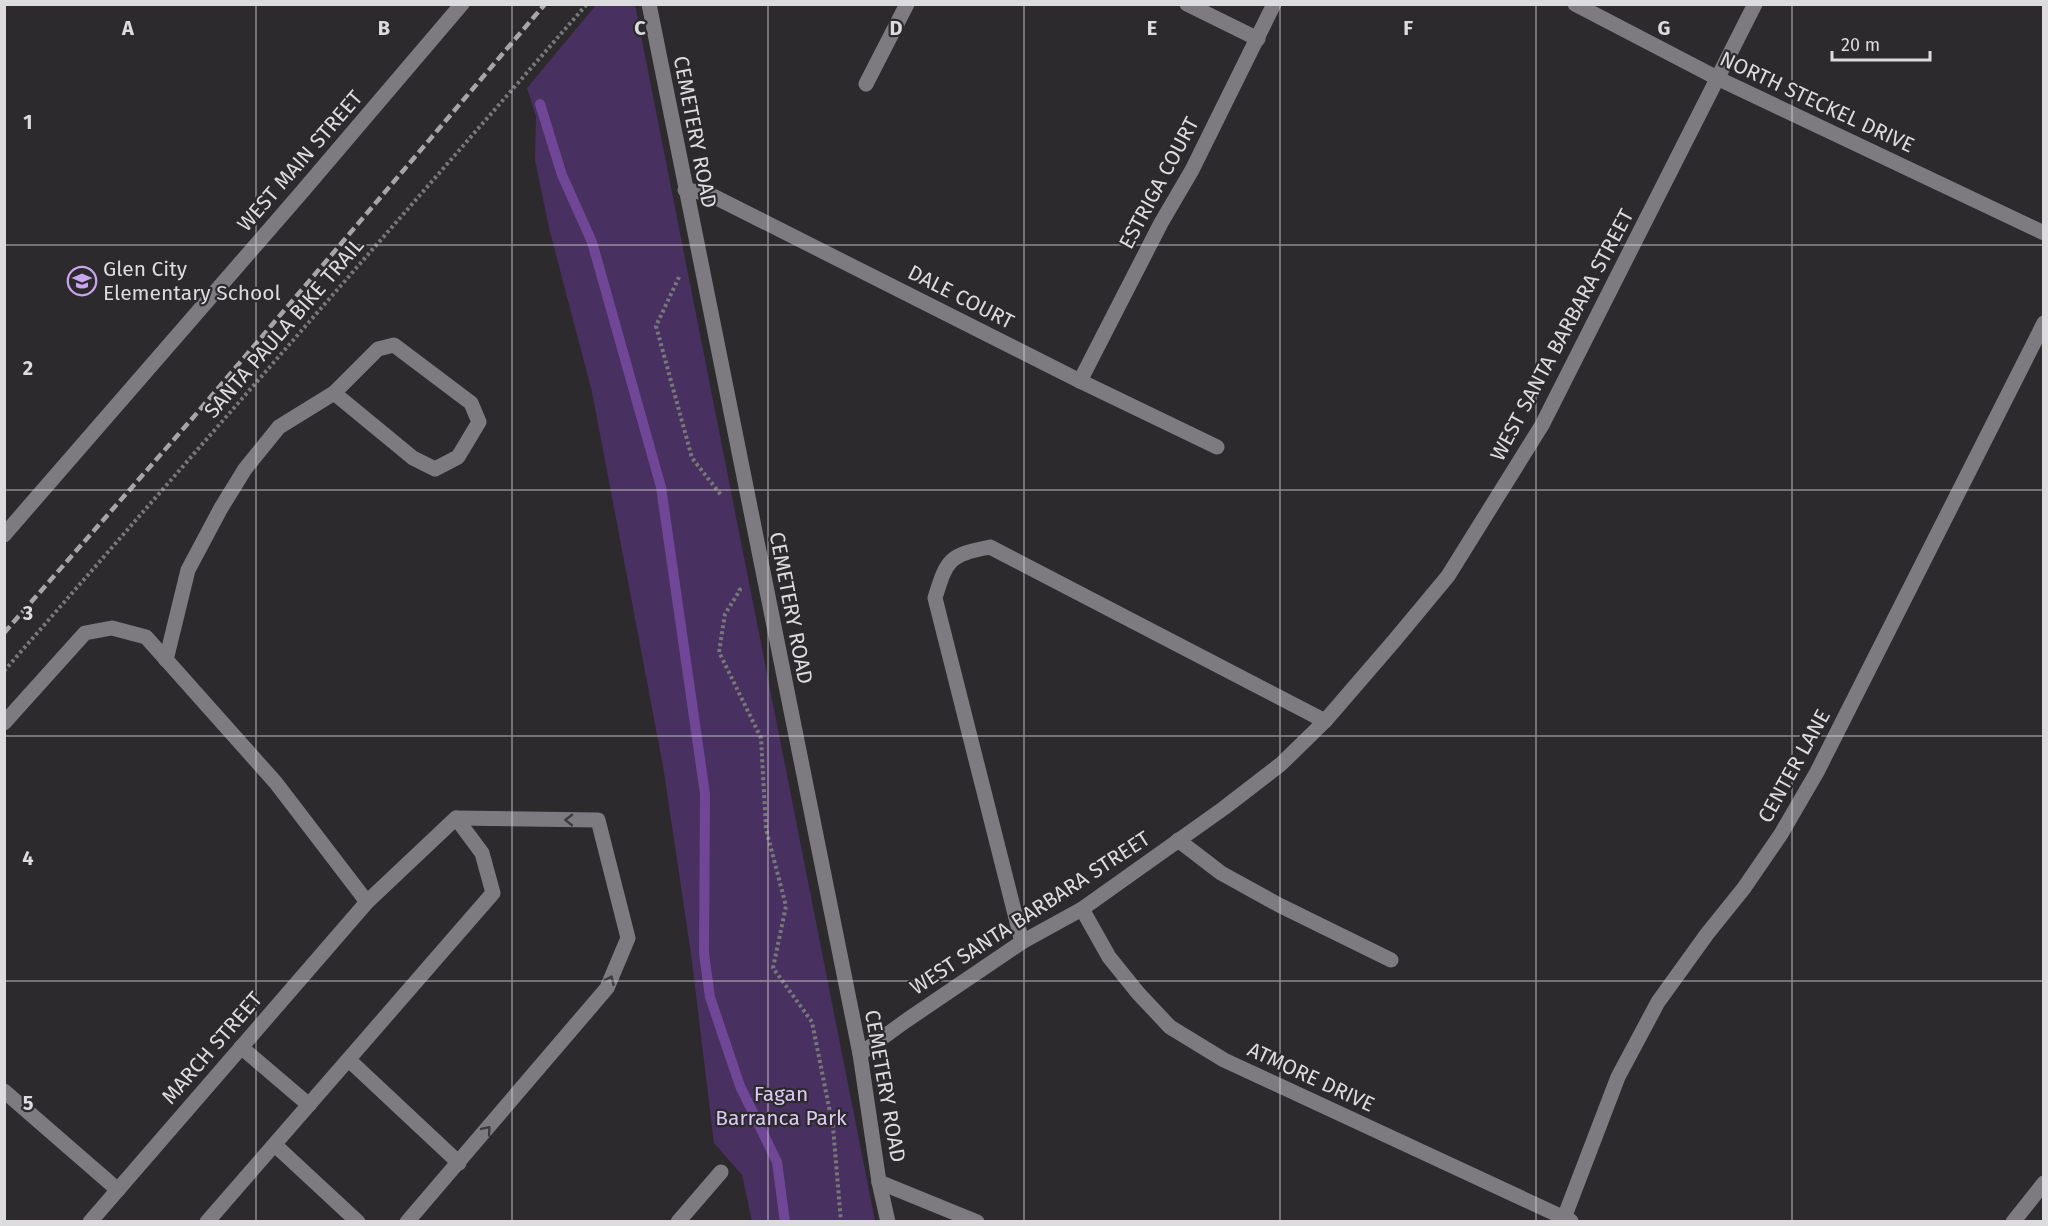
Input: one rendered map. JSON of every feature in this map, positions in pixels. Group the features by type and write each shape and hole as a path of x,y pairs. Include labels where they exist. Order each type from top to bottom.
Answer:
{"street":[{"name":"WEST MAIN STREET","path":"4,535 462,4"},
{"name":"CEMETERY ROAD","path":"649,4 860,1054 879,1182 888,1221"},
{"path":"866,84 907,4"},
{"path":"1187,4 1258,39"},
{"name":"ESTRIGA COURT","path":"1080,381 1161,223 1192,170 1274,4"},
{"name":"NORTH STECKEL DRIVE","path":"1575,4 1719,79 2043,232"},
{"name":"WEST SANTA BARBARA STREET","path":"860,1054 1022,942 1082,909 1281,764 1325,721 1448,576 1542,425 1755,4"},
{"name":"DALE COURT","path":"685,190 707,193 1080,381 1217,447"},
{"name":"CENTER LANE","path":"1568,1220 1618,1077 1658,1002 1707,934 1744,888 1775,843 1817,772 2043,323"},
{"path":"166,660 188,570 245,469 279,427 334,393 378,349 394,345 471,403 479,422 458,458 435,469 413,458 334,393"},
{"path":"1022,942 935,598 944,568 963,552 990,547 1325,721"},
{"path":"4,723 85,633 112,628 146,637 276,783 367,902"},
{"path":"207,1221 493,894 482,853 456,818"},
{"path":"407,1221 607,988 628,938 598,820 456,818"},
{"name":"MARCH STREET","path":"90,1221 367,902 456,818"},
{"path":"1178,840 1221,873 1279,905 1391,960"},
{"name":"ATMORE DRIVE","path":"1082,909 1109,957 1170,1027 1224,1060 1568,1220"},
{"path":"241,1047 309,1105"},
{"path":"350,1060 459,1163"},
{"path":"4,1091 118,1190"},
{"path":"275,1145 358,1221"},
{"path":"678,1221 721,1172"},
{"path":"879,1182 977,1221"},
{"path":"2013,1221 2043,1183"}],"path":[{"name":"SANTA PAULA BIKE TRAIL","path":"4,671 587,4"},
{"path":"696,241 656,326 692,458 720,492 722,503"},
{"path":"737,579 740,590 725,614 719,652 761,738 766,829 786,906 773,968 812,1022 833,1127 841,1221"}],"green space":[{"name":"Fagan Barranca Park","path":"596,5 635,5 875,1221 752,1221 742,1175 714,1143 691,954 663,766 592,392 549,228 535,160 536,116 527,88"}],"waterway":[{"path":"540,104 562,175 592,242 661,487 705,794 704,954 710,997 740,1086 777,1162 785,1222"}],"railway":[{"path":"4,633 191,420 545,4"}],"place":[{"name":"Glen City Elementary School","path":"82,281"}]}
